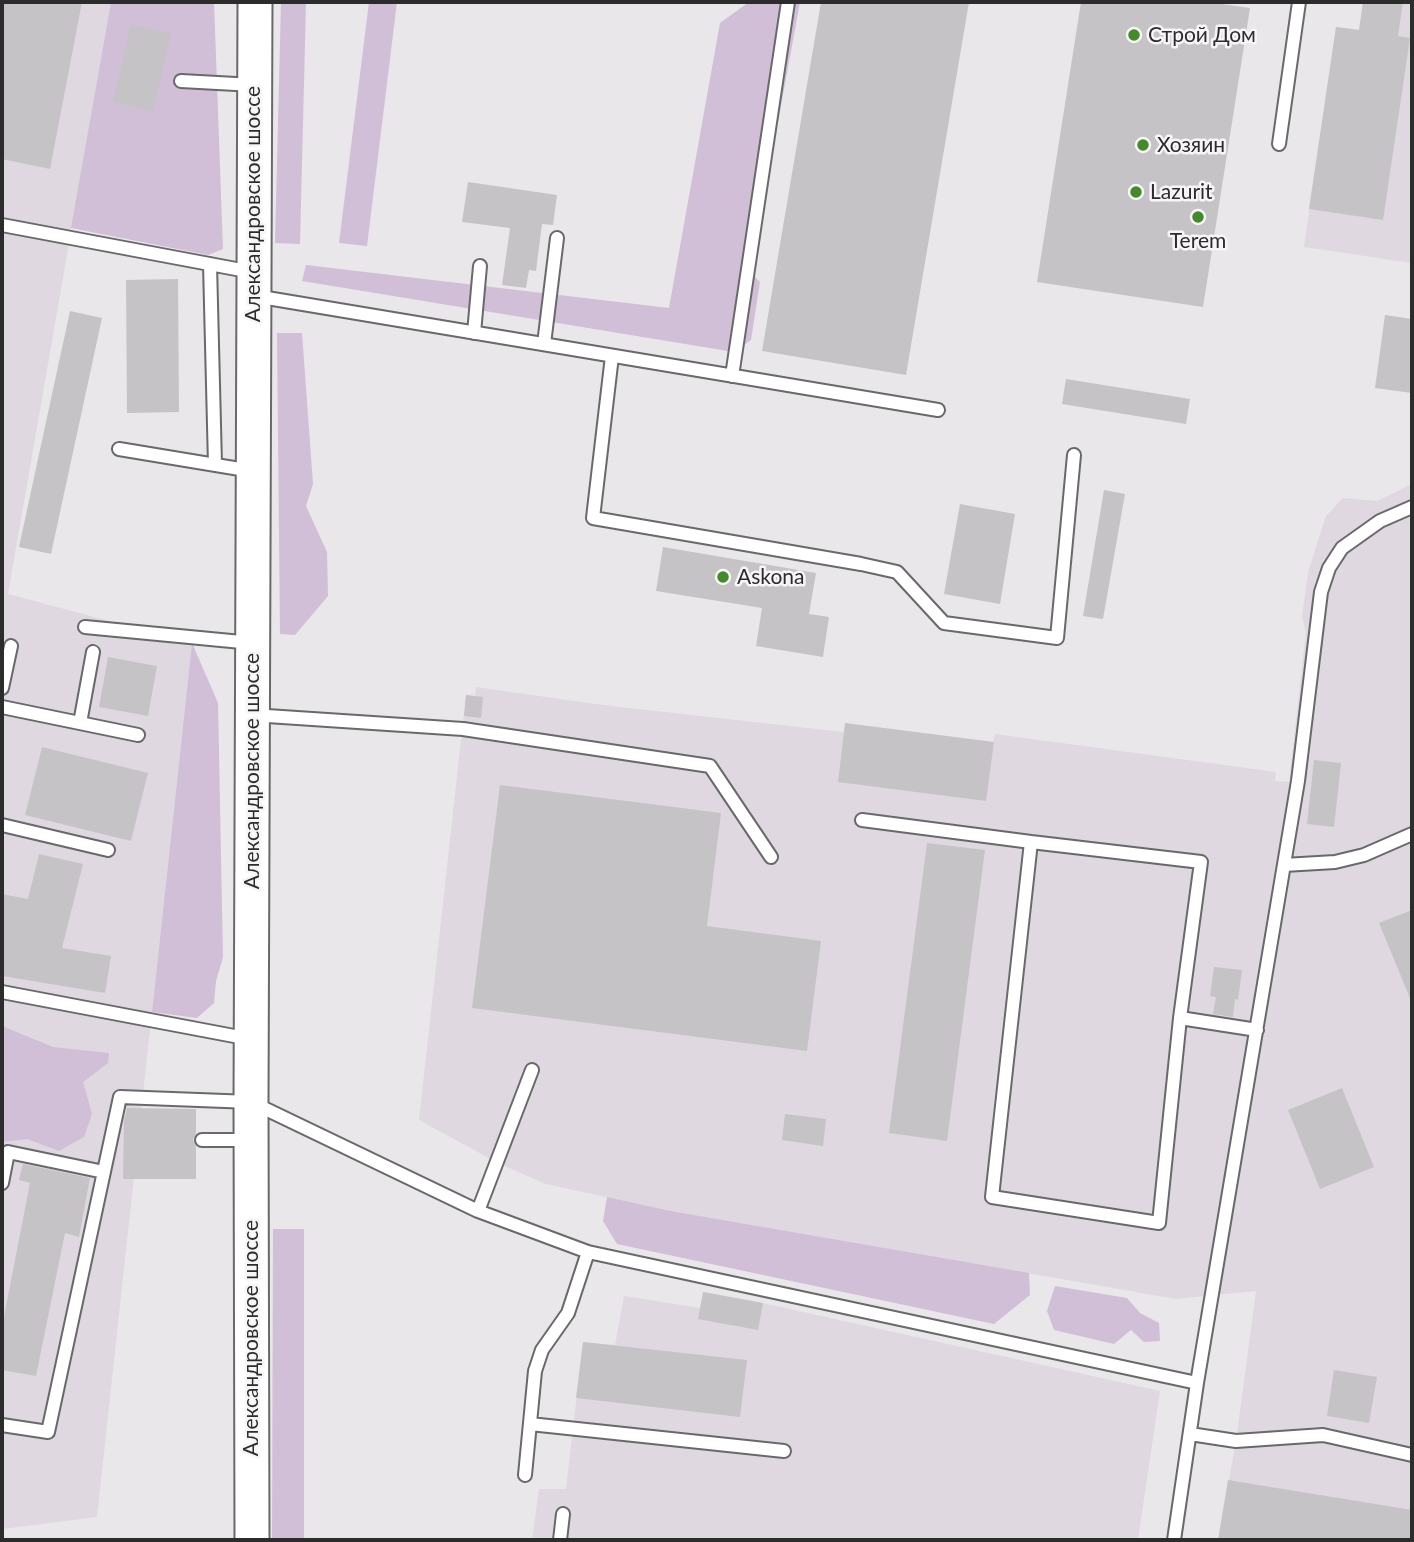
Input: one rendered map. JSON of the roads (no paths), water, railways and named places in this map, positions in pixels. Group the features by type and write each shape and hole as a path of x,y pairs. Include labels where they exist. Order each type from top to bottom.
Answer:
{"main road":[{"name":"Александровское шоссе","path":"252,1540 255,2"}],"lane":[{"path":"732,376 788,2"},
{"path":"1279,144 1299,2"},
{"path":"181,80 254,85"},
{"path":"2,225 210,264 253,284 474,332 939,410"},
{"path":"544,344 556,238"},
{"path":"210,264 215,465"},
{"path":"474,332 480,267"},
{"path":"612,356 593,518 897,572 944,622 1057,638 1074,455"},
{"path":"119,449 252,471"},
{"path":"1174,1540 1197,1383 1298,781 1321,592 1329,568 1342,548 1380,521 1412,507"},
{"path":"85,627 252,643"},
{"path":"2,688 11,646"},
{"path":"80,723 93,652"},
{"path":"2,707 138,735"},
{"path":"252,715 463,729 710,766 771,857"},
{"path":"862,820 1201,862 1180,1018 1159,1223 992,1197 1031,842"},
{"path":"2,825 108,850"},
{"path":"1284,865 1335,862 1363,855 1412,834"},
{"path":"2,992 251,1039"},
{"path":"1180,1018 1257,1030"},
{"path":"478,1211 531,1070"},
{"path":"2,1426 48,1432 120,1097 251,1102 478,1211 588,1252 1197,1383"},
{"path":"202,1140 251,1140"},
{"path":"2,1183 8,1152 104,1172"},
{"path":"525,1475 535,1371 542,1350 568,1313 588,1252"},
{"path":"530,1424 784,1451"},
{"path":"1190,1434 1236,1441 1323,1435 1412,1455"},
{"path":"560,1540 563,1514"}],"place":[{"name":"Строй Дом","path":"1134,35"},
{"name":"Хозяин","path":"1143,145"},
{"name":"Lazurit","path":"1136,192"},
{"name":"Terem","path":"1198,217"},
{"name":"Askona","path":"723,577"}]}
